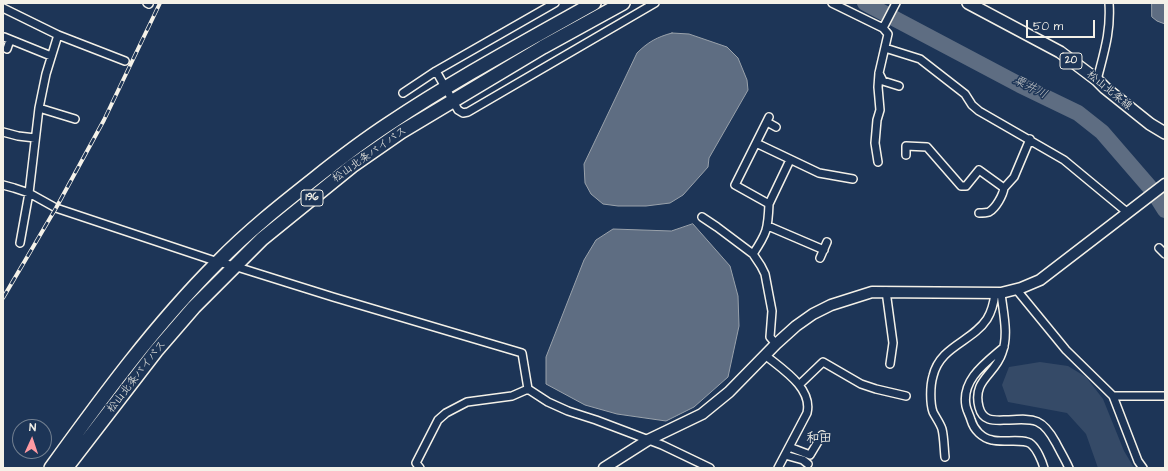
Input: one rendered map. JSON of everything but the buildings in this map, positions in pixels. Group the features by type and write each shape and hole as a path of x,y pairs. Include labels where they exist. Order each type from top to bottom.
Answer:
{"highway":[{"name":"松山北条バイパス","path":"51,468 146,340 218,262 282,204 343,156 389,123 445,88 594,3"},
{"name":"松山北条バイパス","path":"66,468 156,351 194,307 262,239 352,166 396,136 543,47 623,3"}],"main road":[{"name":"松山北条線","path":"968,3 1060,52 1097,80 1145,120 1165,133"}],"street":[{"path":"403,93 436,71 555,3"},
{"path":"436,71 458,110 463,113 468,112 655,3"},
{"path":"832,3 884,27 888,34 879,73 878,87 880,110 877,120 875,143 878,162"},
{"path":"1097,80 1109,32 1109,3"},
{"path":"884,27 895,5"},
{"path":"3,8 58,35 125,61"},
{"path":"20,243 39,108 46,74 58,35"},
{"path":"7,49 7,38 52,56"},
{"path":"885,48 920,59 965,94 972,105 1005,127 1030,139 1064,160 1128,213"},
{"path":"879,73 883,81 899,86"},
{"path":"39,108 75,120"},
{"path":"769,204 735,185 768,120 776,127"},
{"path":"3,132 35,138"},
{"path":"979,213 986,213 991,210 1003,193 1004,188 1014,177 1030,139"},
{"path":"756,143 819,173 845,181 853,179"},
{"path":"906,155 906,146 927,147 961,186 966,186 979,170 1004,188"},
{"path":"753,254 765,237 768,226 769,204 790,160"},
{"path":"604,468 648,440 702,414 729,392 776,344 796,326 831,304 872,292 998,293 1016,289 1040,280 1165,184"},
{"path":"3,186 28,193 56,208 218,262 522,354 528,389 548,402 568,411 662,445 710,468"},
{"path":"702,218 717,227 753,254 765,274 772,311 770,337 776,344"},
{"path":"768,226 824,250"},
{"path":"820,258 827,242"},
{"path":"1159,248 1165,254"},
{"path":"1016,289 1066,350 1113,396 1138,461 1143,468"},
{"path":"886,291 893,343 890,364"},
{"path":"998,293 1005,340 1004,347 1002,354 978,390 977,400 980,411 986,418 995,421 1028,419 1040,423 1049,430 1068,468"},
{"path":"945,457 942,429 932,406 933,376 936,365 949,349 974,333 986,320 998,293"},
{"path":"1004,347 977,371 969,384 966,395 966,405 973,425 979,434 990,440 1004,442 1024,441 1031,443 1044,468"},
{"path":"765,355 799,384 809,405 807,413 778,468"},
{"path":"799,384 823,362 861,384 906,396"},
{"path":"420,468 416,463 438,420 446,413 467,402 512,396 528,389"},
{"path":"1113,396 1165,396"},
{"path":"789,447 810,455 822,435"},
{"path":"785,455 803,460 808,464"}],"shaded area":[{"path":"1152,3 1165,3 1165,24 1152,17"},
{"path":"672,33 689,34 727,47 738,58 747,80 748,90 709,158 708,167 683,195 670,203 646,206 618,206 603,204 591,194 585,183 584,164 637,53 653,40"},
{"path":"693,224 730,266 738,296 739,326 728,377 694,407 666,421 617,414 585,405 546,384 546,357 584,260 596,240 613,229 671,231"},
{"path":"1040,362 1068,366 1086,377 1103,399 1124,451 1133,466 1136,468 1098,468 1086,434 1067,413 1008,402 1002,385 1009,367"}],"waterway":[{"name":"粟井川","path":"865,3 1020,85 1078,113 1102,132 1153,191 1165,210"}],"railway":[{"path":"3,298 56,208 104,120 160,3"}],"district":[{"name":"和田","path":"819,439"}]}
